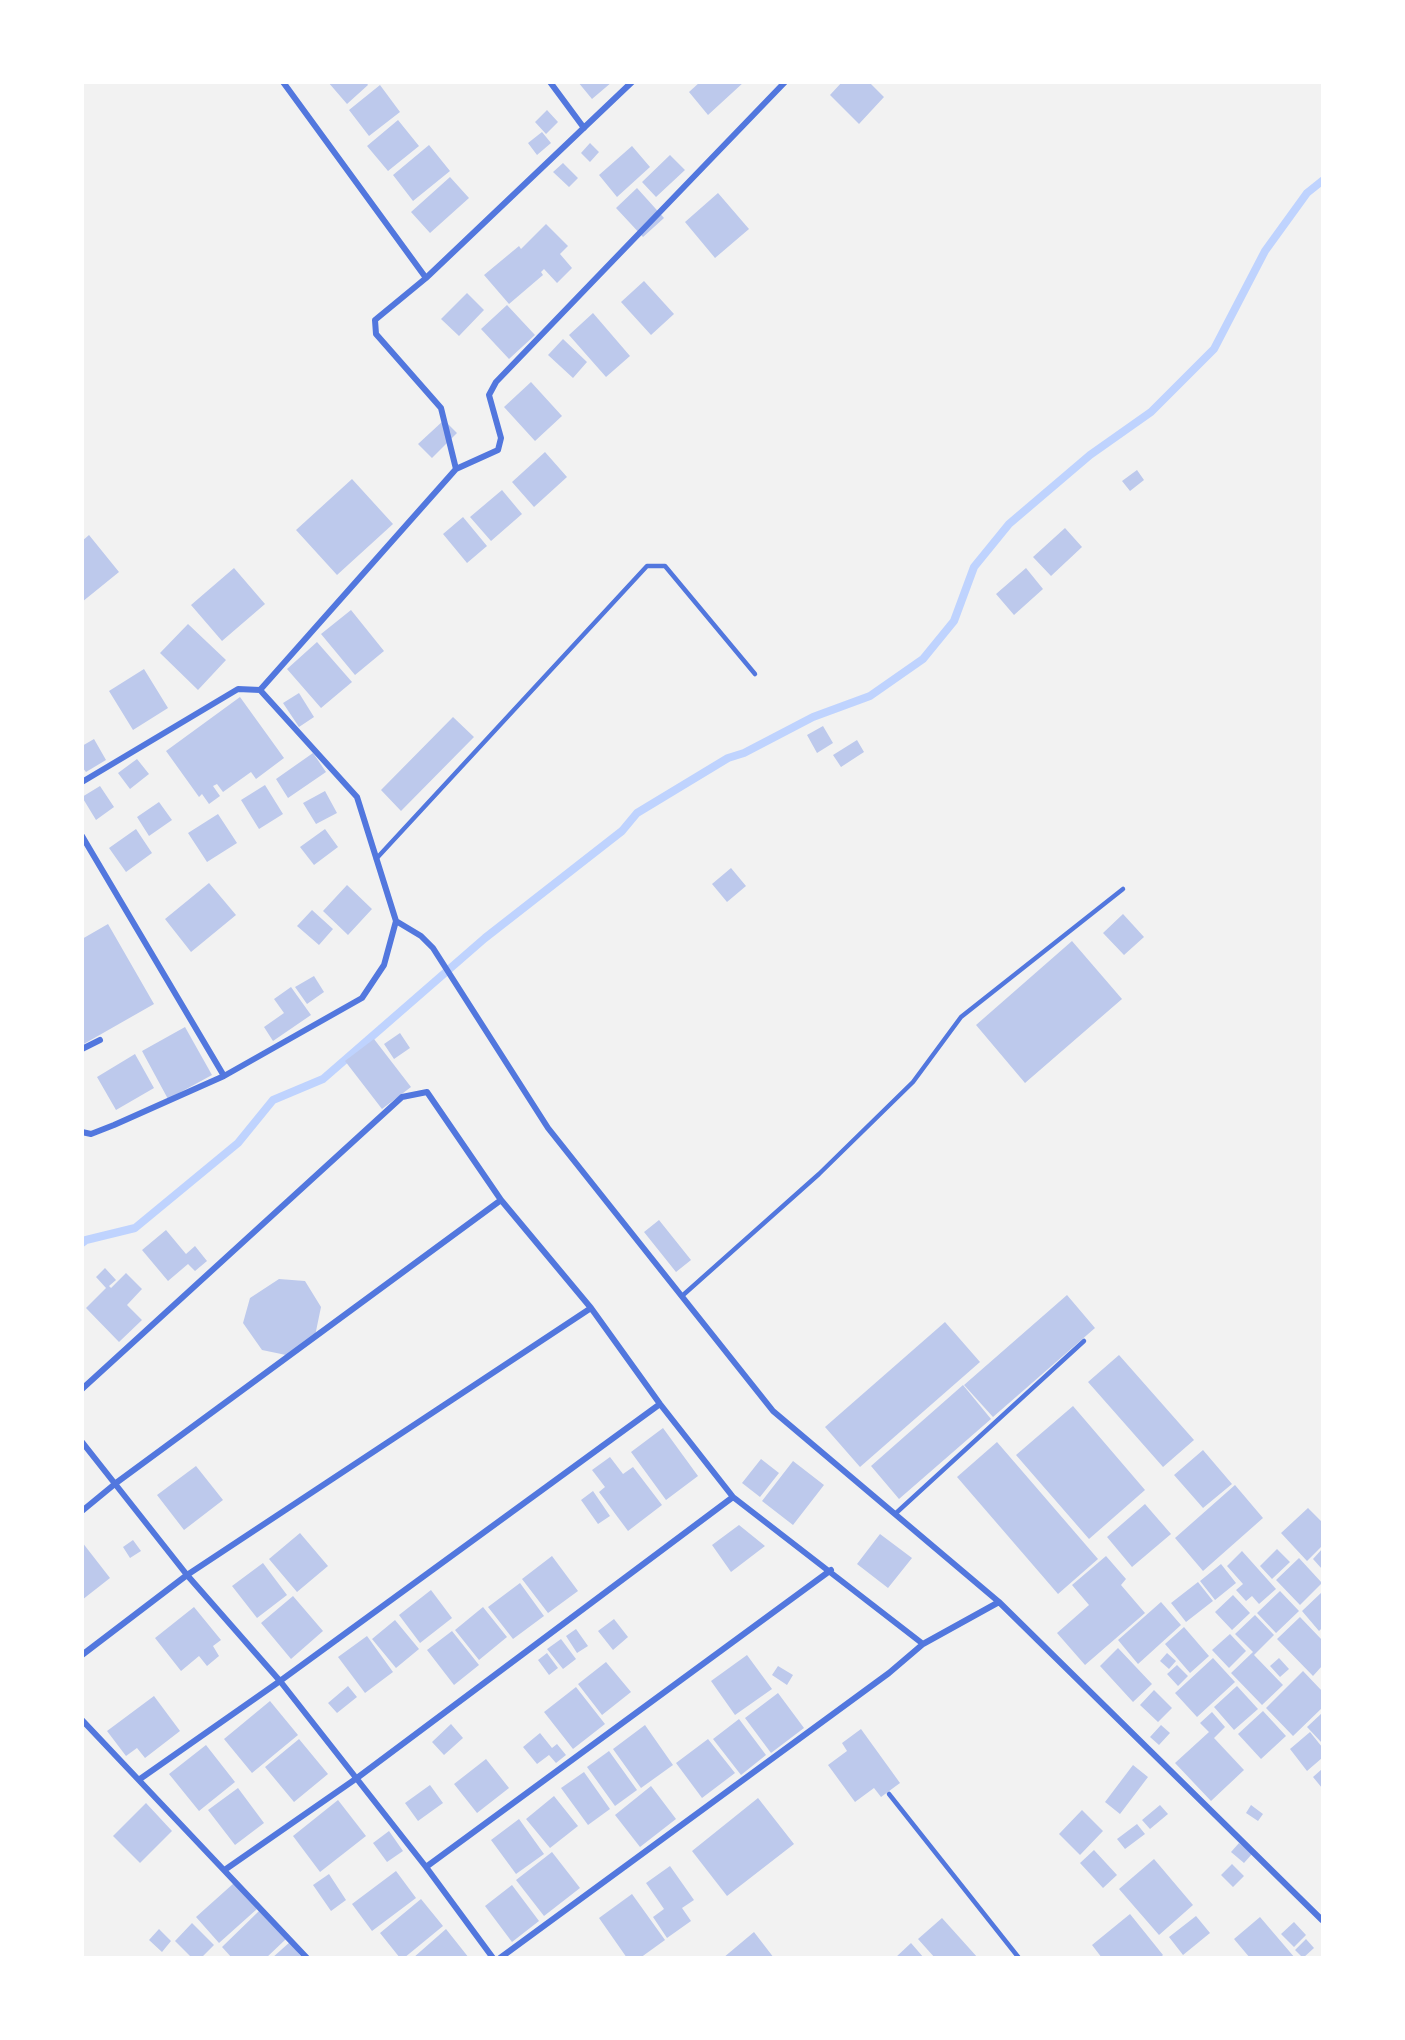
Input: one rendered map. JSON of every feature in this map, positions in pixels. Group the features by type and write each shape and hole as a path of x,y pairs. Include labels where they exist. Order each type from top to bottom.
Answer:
{"street":[{"path":"283,82 426,278"},
{"path":"550,82 584,128"},
{"path":"456,469 441,408 376,334 375,320 426,278 632,82"},
{"path":"260,690 456,469 498,450 501,438 489,395 496,382 785,82"},
{"path":"82,782 238,689 260,690 357,797 396,921 384,965 362,998 224,1076 114,1125 91,1134 82,1132"},
{"path":"82,836 224,1076"},
{"path":"396,921 421,936 433,948 548,1128 773,1411 999,1602 1323,1920"},
{"path":"82,1049 100,1040"},
{"path":"82,1389 402,1097 427,1092 501,1200 591,1308 660,1404 734,1497 831,1570 923,1644"},
{"path":"82,1511 501,1200"},
{"path":"82,1655 187,1575 591,1308"},
{"path":"140,1779 280,1682 660,1404"},
{"path":"82,1442 117,1483 187,1575 280,1682 357,1778 493,1958"},
{"path":"226,1869 357,1778 734,1497"},
{"path":"426,1867 831,1570"},
{"path":"500,1958 889,1673 923,1644 999,1602"},
{"path":"82,1720 226,1869 307,1958"}],"lane":[{"path":"376,859 648,566 665,566 755,674"},
{"path":"681,1296 819,1174 914,1082 961,1017 1123,889"},
{"path":"895,1514 1084,1341"},
{"path":"889,1794 1019,1958"}],"building":[{"path":"328,82 366,82 368,85 347,104"},
{"path":"578,82 612,82 592,99"},
{"path":"700,82 744,82 708,115 689,92"},
{"path":"842,82 869,82 884,97 859,124 830,95"},
{"path":"380,85 400,112 369,136 349,110"},
{"path":"547,110 558,122 546,134 535,122"},
{"path":"398,120 419,146 388,171 367,146"},
{"path":"542,132 551,143 537,155 528,143"},
{"path":"590,143 599,152 590,162 581,153"},
{"path":"429,145 450,171 413,201 393,175"},
{"path":"632,146 650,167 617,197 599,175"},
{"path":"670,155 685,170 656,197 642,182"},
{"path":"563,163 578,178 569,187 553,172"},
{"path":"450,177 469,198 430,233 411,212"},
{"path":"637,188 664,218 643,237 616,208"},
{"path":"718,193 749,229 715,258 685,222"},
{"path":"546,224 568,246 560,254 572,268 557,283 544,269 541,272 543,275 509,304 484,275 519,246 521,249"},
{"path":"644,281 674,314 651,335 621,302"},
{"path":"467,293 484,310 459,336 441,319"},
{"path":"507,305 535,335 509,359 481,329"},
{"path":"593,313 630,356 606,377 569,335"},
{"path":"563,339 587,362 573,378 548,355"},
{"path":"531,382 562,416 535,441 504,407"},
{"path":"444,420 457,433 432,458 418,444"},
{"path":"545,452 567,477 534,507 512,482"},
{"path":"1137,470 1144,480 1130,491 1122,481"},
{"path":"352,479 393,524 337,575 296,530"},
{"path":"502,490 522,514 491,541 470,517"},
{"path":"463,517 487,546 467,563 443,534"},
{"path":"1065,528 1082,547 1051,576 1033,557"},
{"path":"89,535 119,572 82,602 82,541"},
{"path":"234,568 265,604 222,641 191,605"},
{"path":"1026,568 1043,589 1014,615 996,594"},
{"path":"351,610 384,651 355,675 321,634"},
{"path":"188,624 226,660 198,690 160,653"},
{"path":"317,642 352,682 321,708 287,669"},
{"path":"144,669 168,708 133,730 109,691"},
{"path":"299,693 314,717 299,727 283,703"},
{"path":"240,697 284,758 256,779 251,772 223,792 217,784 213,786 220,796 209,804 202,794 199,797 166,751"},
{"path":"453,717 474,737 401,811 381,790"},
{"path":"823,726 833,743 817,753 807,735"},
{"path":"94,739 106,760 86,772 82,767 82,746"},
{"path":"857,740 864,752 841,767 833,755"},
{"path":"313,753 326,772 288,798 276,779"},
{"path":"137,759 149,774 130,789 118,773"},
{"path":"265,785 283,814 259,829 241,800"},
{"path":"100,786 114,807 96,820 82,797"},
{"path":"325,791 337,813 316,824 303,803"},
{"path":"159,802 172,820 149,836 137,817"},
{"path":"218,814 237,843 207,862 188,833"},
{"path":"136,829 152,853 126,872 109,848"},
{"path":"325,829 338,847 314,865 300,847"},
{"path":"731,868 746,886 727,902 712,884"},
{"path":"209,883 236,915 191,952 165,919"},
{"path":"347,885 372,909 348,935 323,911"},
{"path":"312,910 333,929 319,945 297,926"},
{"path":"1123,914 1144,937 1124,955 1103,933"},
{"path":"108,924 154,1004 82,1045 82,939"},
{"path":"1072,941 1122,999 1025,1083 976,1025"},
{"path":"314,976 324,992 307,1004 295,987"},
{"path":"291,987 311,1015 273,1041 264,1027 284,1013 274,999"},
{"path":"185,1027 212,1075 168,1099 142,1051"},
{"path":"400,1033 410,1048 394,1059 384,1044"},
{"path":"374,1039 411,1087 382,1109 345,1061"},
{"path":"135,1054 154,1088 116,1110 97,1077"},
{"path":"659,1220 691,1260 676,1272 644,1232"},
{"path":"166,1230 186,1254 195,1246 207,1261 195,1271 188,1264 168,1281 142,1250"},
{"path":"105,1268 116,1280 109,1286 111,1288 126,1273 142,1289 127,1305 142,1320 119,1342 86,1308 106,1288 96,1277"},
{"path":"279,1279 305,1281 321,1307 315,1336 286,1355 262,1350 243,1323 250,1298"},
{"path":"1067,1295 1095,1328 993,1417 964,1385"},
{"path":"945,1322 980,1362 860,1467 825,1427"},
{"path":"1119,1355 1194,1440 1163,1467 1088,1382"},
{"path":"963,1385 991,1419 899,1499 871,1466"},
{"path":"1073,1406 1145,1490 1089,1539 1016,1455"},
{"path":"663,1428 698,1476 666,1500 631,1452"},
{"path":"997,1442 1098,1559 1058,1594 957,1477"},
{"path":"1203,1450 1232,1484 1203,1508 1174,1475"},
{"path":"610,1457 623,1474 633,1467 662,1505 628,1531 599,1492 605,1487 592,1470"},
{"path":"761,1459 779,1473 760,1497 742,1483"},
{"path":"793,1461 824,1485 793,1525 762,1501"},
{"path":"196,1466 223,1500 184,1530 157,1495"},
{"path":"1235,1485 1263,1518 1203,1571 1175,1538"},
{"path":"593,1491 610,1516 598,1524 581,1500"},
{"path":"1145,1504 1171,1534 1132,1567 1107,1537"},
{"path":"1308,1508 1322,1522 1322,1546 1307,1561 1281,1533"},
{"path":"739,1525 765,1546 731,1572 712,1545"},
{"path":"300,1533 328,1566 297,1592 269,1559"},
{"path":"880,1534 912,1558 888,1588 857,1564"},
{"path":"133,1540 141,1551 130,1558 123,1547"},
{"path":"82,1542 110,1578 82,1600"},
{"path":"1277,1549 1290,1562 1272,1579 1260,1566"},
{"path":"1322,1549 1322,1569 1313,1559"},
{"path":"1242,1551 1276,1589 1259,1604 1252,1596 1246,1601 1236,1590 1243,1584 1227,1566"},
{"path":"552,1556 578,1591 548,1613 522,1579"},
{"path":"1106,1556 1126,1579 1121,1585 1145,1613 1085,1665 1057,1633 1089,1605 1072,1585"},
{"path":"1299,1558 1322,1583 1300,1605 1276,1580"},
{"path":"263,1563 287,1595 257,1618 232,1586"},
{"path":"1221,1564 1236,1583 1215,1600 1200,1581"},
{"path":"1198,1582 1213,1601 1186,1622 1171,1603"},
{"path":"520,1583 544,1616 513,1639 488,1607"},
{"path":"431,1590 452,1618 420,1643 399,1615"},
{"path":"1280,1591 1299,1611 1276,1633 1257,1613"},
{"path":"1322,1592 1322,1628 1319,1631 1302,1611"},
{"path":"1233,1595 1250,1613 1232,1630 1215,1612"},
{"path":"293,1596 323,1631 291,1659 261,1623"},
{"path":"1161,1602 1181,1625 1138,1664 1118,1640"},
{"path":"194,1607 221,1640 213,1646 219,1656 207,1666 199,1656 181,1671 155,1638"},
{"path":"483,1607 507,1637 479,1660 455,1630"},
{"path":"1255,1615 1274,1635 1254,1655 1283,1685 1262,1705 1231,1673 1253,1652 1235,1634"},
{"path":"1300,1617 1322,1640 1322,1666 1313,1676 1277,1639"},
{"path":"614,1619 628,1637 613,1650 598,1631"},
{"path":"395,1620 419,1649 396,1668 372,1639"},
{"path":"1184,1627 1209,1656 1190,1673 1165,1644"},
{"path":"576,1629 588,1646 577,1653 566,1636"},
{"path":"452,1631 479,1665 454,1685 427,1650"},
{"path":"1230,1634 1246,1651 1229,1668 1212,1650"},
{"path":"367,1636 393,1672 365,1693 338,1657"},
{"path":"561,1639 576,1659 563,1669 547,1649"},
{"path":"1118,1648 1152,1684 1133,1702 1100,1666"},
{"path":"547,1653 558,1668 549,1675 538,1660"},
{"path":"1167,1653 1176,1661 1169,1669 1160,1661"},
{"path":"747,1655 772,1689 735,1715 711,1681"},
{"path":"1213,1658 1235,1682 1197,1717 1175,1693"},
{"path":"1279,1658 1289,1669 1280,1677 1270,1666"},
{"path":"606,1662 631,1692 602,1715 578,1684"},
{"path":"1177,1665 1188,1676 1178,1686 1167,1674"},
{"path":"778,1666 793,1675 787,1685 772,1675"},
{"path":"1303,1671 1322,1691 1322,1708 1293,1736 1266,1708"},
{"path":"348,1686 357,1697 337,1713 328,1703"},
{"path":"1237,1686 1258,1709 1234,1730 1214,1707"},
{"path":"576,1687 605,1724 573,1749 544,1712"},
{"path":"1154,1690 1172,1708 1158,1722 1140,1705"},
{"path":"778,1693 804,1728 771,1753 745,1718"},
{"path":"154,1696 180,1731 145,1758 137,1748 126,1756 107,1731"},
{"path":"270,1701 298,1735 252,1773 224,1739"},
{"path":"1263,1711 1286,1736 1261,1759 1238,1734"},
{"path":"1212,1712 1225,1727 1214,1738 1244,1770 1211,1801 1175,1763 1209,1732 1200,1723"},
{"path":"1322,1713 1322,1743 1307,1727"},
{"path":"739,1719 766,1755 741,1775 713,1739"},
{"path":"451,1724 463,1738 444,1755 432,1742"},
{"path":"645,1725 673,1765 641,1788 613,1749"},
{"path":"1161,1725 1170,1733 1159,1745 1150,1737"},
{"path":"861,1729 900,1783 881,1797 874,1788 855,1802 828,1765 847,1751 842,1743"},
{"path":"1310,1732 1322,1747 1322,1758 1307,1771 1290,1749"},
{"path":"540,1733 552,1748 557,1744 566,1755 556,1763 549,1755 537,1764 523,1747"},
{"path":"299,1739 328,1774 294,1802 265,1767"},
{"path":"708,1739 735,1773 702,1798 676,1763"},
{"path":"206,1745 235,1782 199,1811 169,1774"},
{"path":"609,1751 637,1790 615,1806 587,1767"},
{"path":"486,1759 509,1788 477,1813 454,1784"},
{"path":"1133,1765 1148,1777 1120,1814 1105,1802"},
{"path":"1322,1769 1322,1788 1313,1777"},
{"path":"584,1772 610,1809 588,1825 561,1788"},
{"path":"430,1785 443,1803 418,1821 405,1803"},
{"path":"651,1786 676,1819 640,1847 615,1815"},
{"path":"238,1788 264,1823 235,1845 208,1810"},
{"path":"554,1796 578,1826 550,1848 526,1819"},
{"path":"758,1798 794,1844 727,1896 692,1851"},
{"path":"338,1800 366,1836 320,1872 293,1836"},
{"path":"146,1803 172,1831 140,1863 113,1836"},
{"path":"1160,1805 1168,1814 1150,1829 1142,1820"},
{"path":"1251,1805 1263,1814 1258,1821 1246,1813"},
{"path":"1082,1810 1103,1831 1080,1855 1059,1834"},
{"path":"519,1819 544,1854 516,1874 491,1840"},
{"path":"1137,1824 1145,1834 1125,1849 1117,1839"},
{"path":"389,1831 403,1851 387,1862 373,1843"},
{"path":"1239,1843 1252,1854 1244,1863 1231,1852"},
{"path":"1094,1850 1117,1875 1103,1888 1080,1863"},
{"path":"552,1852 580,1888 544,1916 516,1880"},
{"path":"1154,1859 1193,1905 1159,1935 1119,1889"},
{"path":"1232,1864 1244,1876 1233,1887 1221,1875"},
{"path":"670,1866 694,1900 682,1908 691,1921 667,1938 653,1917 664,1909 646,1883"},
{"path":"396,1871 416,1898 372,1931 352,1904"},
{"path":"329,1874 346,1900 331,1911 313,1885"},
{"path":"234,1883 257,1909 219,1943 196,1917"},
{"path":"512,1885 539,1921 512,1942 485,1906"},
{"path":"632,1894 665,1940 640,1958 627,1958 599,1918"},
{"path":"421,1899 443,1926 404,1958 400,1958 380,1933"},
{"path":"259,1911 286,1939 266,1958 232,1958 222,1947"},
{"path":"1130,1914 1163,1955 1160,1958 1102,1958 1092,1945"},
{"path":"1196,1916 1210,1933 1183,1955 1169,1937"},
{"path":"1260,1917 1295,1958 1250,1958 1234,1939"},
{"path":"942,1918 978,1958 935,1958 918,1939"},
{"path":"1294,1922 1306,1935 1294,1947 1281,1934"},
{"path":"192,1923 214,1945 201,1958 192,1958 175,1941"},
{"path":"159,1929 171,1941 162,1952 149,1940"},
{"path":"446,1929 469,1958 413,1958"},
{"path":"754,1932 774,1958 723,1958"},
{"path":"1306,1939 1314,1948 1303,1958 1295,1950"},
{"path":"290,1942 302,1958 272,1958"},
{"path":"911,1943 924,1958 895,1958"}],"waterway":[{"path":"82,1243 135,1228 238,1143 273,1100 323,1079 485,938 622,831 637,813 728,758 744,753 813,717 870,696 923,659 954,621 974,567 1009,524 1090,455 1151,412 1214,349 1265,251 1307,193 1322,181"}]}
